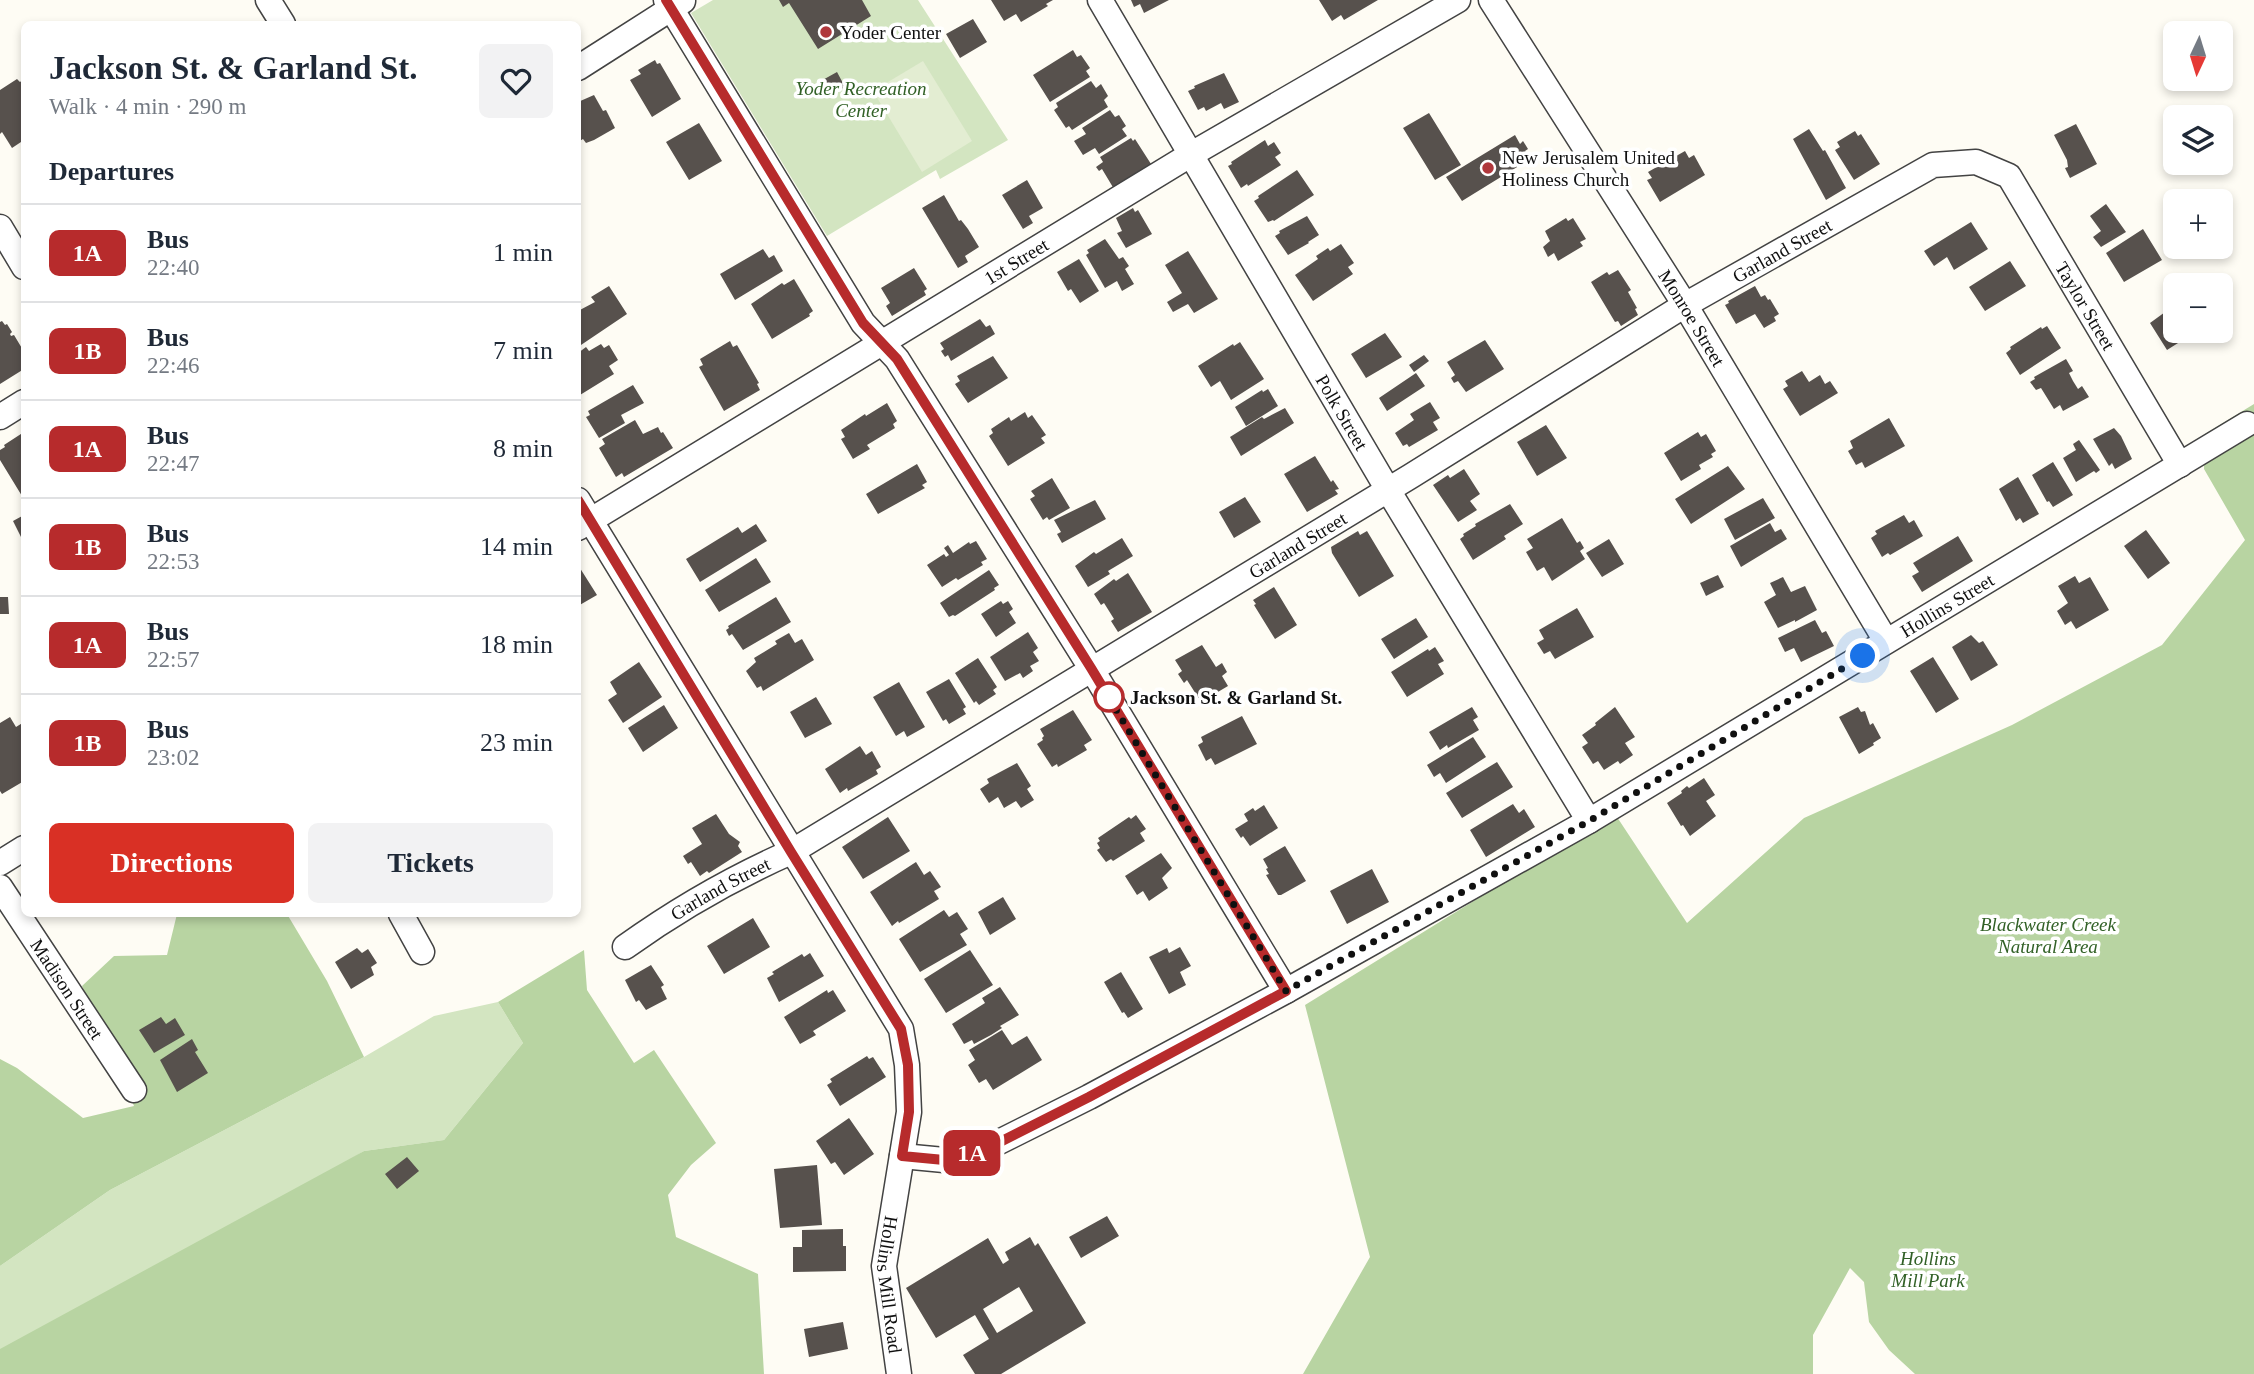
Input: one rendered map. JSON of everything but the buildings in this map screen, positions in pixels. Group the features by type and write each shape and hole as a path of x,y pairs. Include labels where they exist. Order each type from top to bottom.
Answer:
{"street":[{"path":"268,0 281,21"},
{"name":"Polk Street","path":"1100,0 1388,490 1589,821"},
{"name":"1st Street","path":"582,516 882,342 1190,155 1458,0"},
{"name":"Monroe Street","path":"1491,0 1685,305 1886,641"},
{"path":"581,66 674,3 863,323 897,359 1091,668 1286,991"},
{"name":"Garland Street","path":"625,947 673,913 745,872 791,852 1388,490 1685,305 1933,165 1976,162"},
{"name":"Taylor Street","path":"1976,162 2008,176 2180,465"},
{"path":"0,227 21,262"},
{"path":"0,417 21,404"},
{"name":"Hollins Street","path":"902,1156 944,1160 996,1144 1286,991 1589,821 2247,424"},
{"name":"Hollins Mill Road","path":"582,516 901,1029 908,1065 909,1112 884,1266 900,1374"},
{"path":"0,863 21,850"},
{"name":"Madison Street","path":"0,887 134,1090"},
{"path":"403,917 422,952"}],"green space":[{"name":"Yoder Recreation Center","path":"713,0 918,0 1008,140 940,179 936,170 827,236 691,13"},
{"path":"923,61 972,141 922,172 873,91"},
{"path":"2254,404 2254,1374 1915,1374 1889,1350 1869,1322 1864,1282 1850,1268 1813,1335 1813,1374 1303,1374 1370,1257 1305,1005 1615,814 1687,923 1804,818 2012,725 2162,645 2245,540 2204,469 2205,434"},
{"path":"176,917 289,917 327,981 364,1057 110,1190 0,1266 0,1059 17,1068 83,1118 134,1106 82,986 114,956 167,955"},
{"path":"584,950 587,990 634,1063 654,1050 716,1143 691,1165 668,1195 676,1237 758,1274 764,1374 0,1374 0,1349 364,1151 444,1140 523,1043 498,1002"},
{"path":"498,1002 523,1043 444,1140 364,1151 0,1374 0,1266 110,1190 364,1057 434,1016"}],"bus line":[{"name":"1A","path":"581,505 901,1029 908,1065 909,1112 902,1156 944,1160 996,1144 1286,991 1091,668 897,359 863,323 666,0"}],"place":[{"name":"Yoder Center","path":"826,32"},
{"name":"New Jerusalem United Holiness Church","path":"1488,168"},
{"name":"Jackson St. & Garland St.","path":"1109,697"}],"route":[{"path":"1109,697 1106,693 1286,991 1589,821 1863,656"}],"park label":[{"name":"Blackwater Creek Natural Area","path":"2048,935"},
{"name":"Hollins Mill Park","path":"1928,1269"}]}
